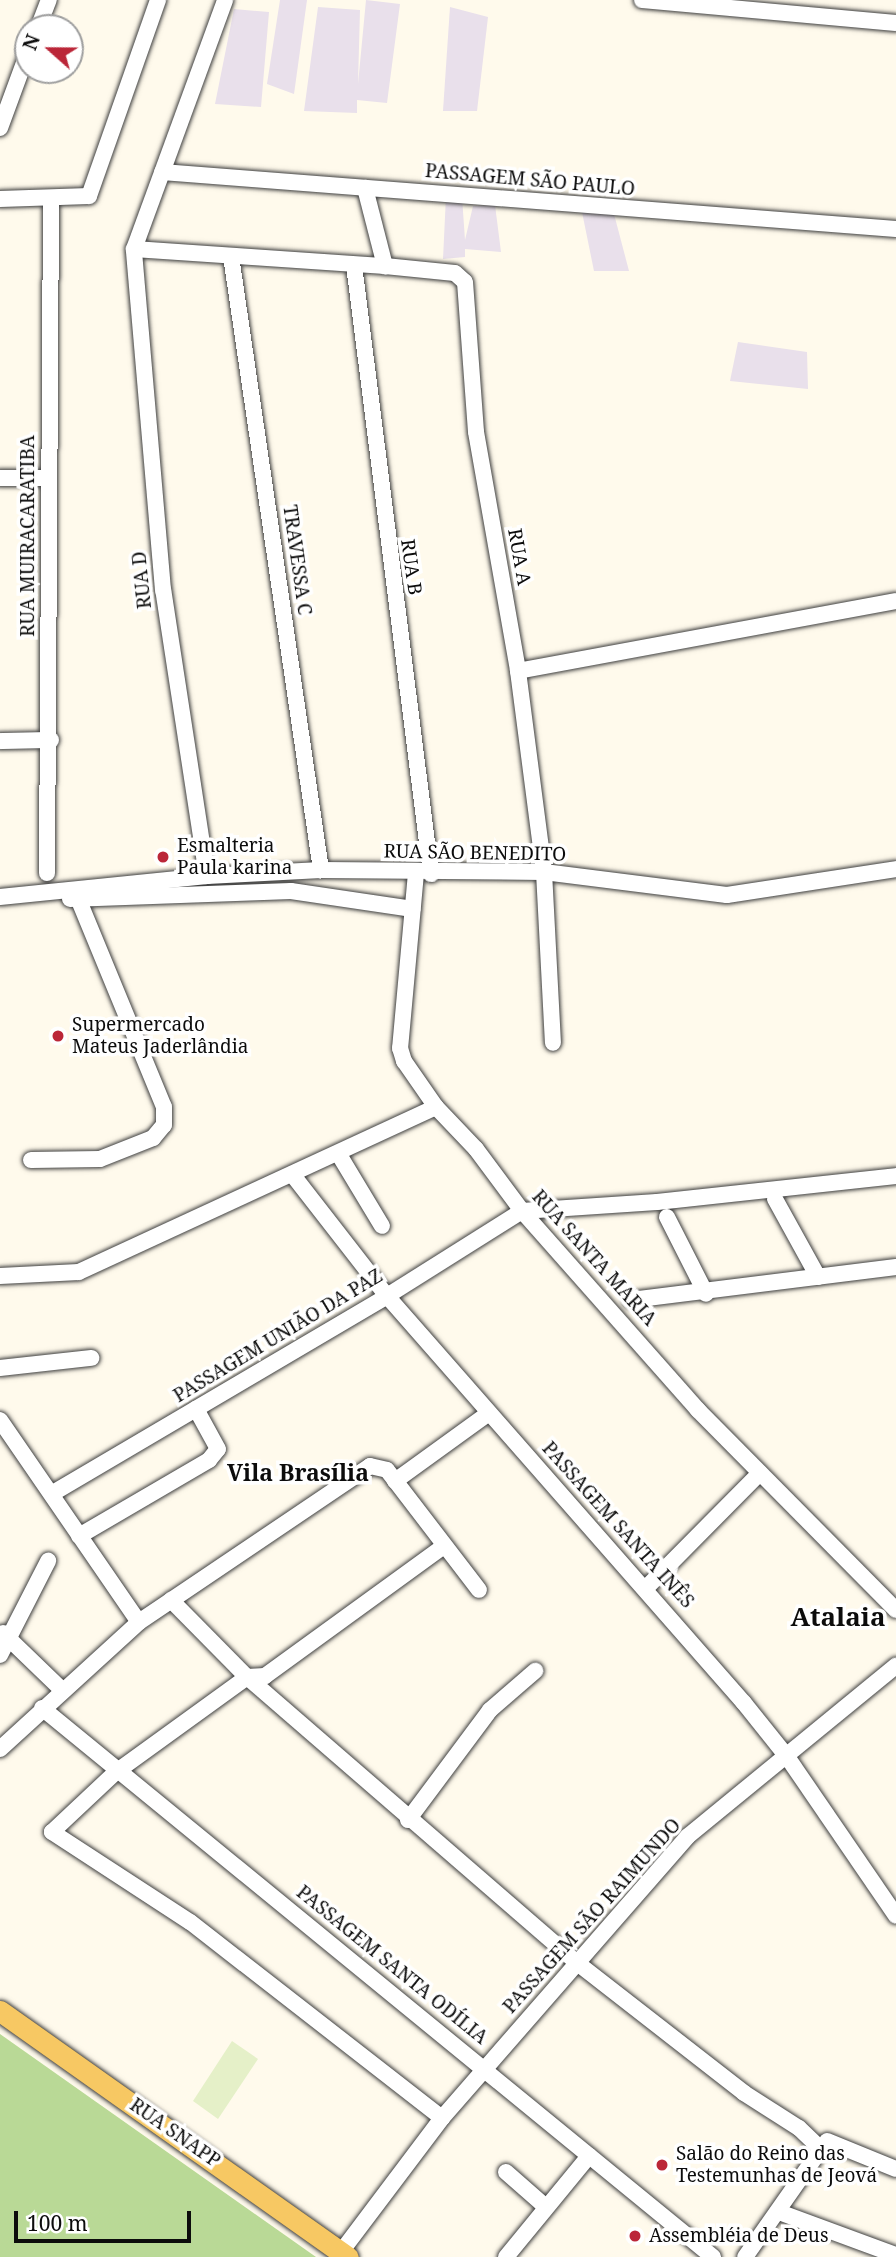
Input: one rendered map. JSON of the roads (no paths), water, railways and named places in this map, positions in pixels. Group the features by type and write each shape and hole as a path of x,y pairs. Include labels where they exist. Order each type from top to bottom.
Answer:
{"main road":[{"name":"RUA SNAPP","path":"0,2011 345,2254"}],"street":[{"path":"0,199 51,200 89,196 158,0"},
{"name":"RUA D","path":"207,876 163,590 134,278 134,249 225,0"},
{"path":"642,0 896,23"},
{"path":"0,128 16,84"},
{"name":"PASSAGEM SÃO PAULO","path":"162,172 896,229"},
{"path":"134,249 385,266 365,188"},
{"name":"RUA MUIRACARATIBA","path":"47,873 51,740 48,478 51,200"},
{"name":"TRAVESSA C","path":"230,256 321,870"},
{"name":"RUA B","path":"354,265 424,874"},
{"name":"RUA A","path":"385,266 455,273 465,282 476,432 518,671 544,872 553,1043"},
{"path":"0,478 48,478"},
{"path":"518,671 896,601"},
{"path":"0,741 51,740"},
{"name":"RUA SÃO BENEDITO","path":"0,897 51,894 207,876 321,870 424,874 544,872 727,895 896,869"},
{"name":"RUA SANTA MARIA","path":"424,874 413,909 400,1048 436,1107 476,1149 522,1211 760,1473 896,1610"},
{"name":"RUA SÃO BENEDITO","path":"51,894 79,901 210,891 291,891 413,909"},
{"path":"31,1160 100,1160 153,1138 164,1125 164,1107 79,901"},
{"path":"0,1276 79,1272 436,1107"},
{"path":"338,1153 382,1226"},
{"name":"PASSAGEM SANTA INÊS","path":"292,1174 387,1296 646,1588 788,1758 896,1916"},
{"path":"522,1211 895,1184"},
{"path":"775,1199 818,1277"},
{"name":"PASSAGEM UNIÃO DA PAZ","path":"53,1493 387,1296 522,1211"},
{"path":"667,1217 706,1294"},
{"path":"631,1300 706,1294 896,1267"},
{"path":"0,1368 91,1358"},
{"path":"79,1536 209,1460 218,1449 196,1409"},
{"path":"391,1476 489,1413"},
{"path":"3,1424 53,1493 79,1536 139,1622"},
{"path":"0,1446 3,1424"},
{"path":"0,1749 61,1689 139,1622 323,1494 370,1466 391,1476 479,1590"},
{"path":"646,1588 760,1473"},
{"path":"442,2118 190,1922 52,1832 116,1772 247,1677 265,1676 444,1546"},
{"path":"0,1656 5,1634 48,1561"},
{"path":"171,1600 247,1677 408,1820 576,1962 824,2145 896,2169"},
{"path":"5,1634 61,1689"},
{"name":"PASSAGEM SÃO RAIMUNDO","path":"345,2254 442,2118 688,1836 788,1758 896,1666"},
{"path":"408,1820 490,1710 535,1671"},
{"name":"PASSAGEM SANTA ODÍLIA","path":"43,1708 116,1772 486,2067 589,2156 713,2257"},
{"path":"745,2257 824,2145"},
{"path":"506,2257 589,2156"},
{"path":"506,2172 546,2207"},
{"path":"779,2212 896,2255"}],"place":[{"name":"Esmalteria Paula karina","path":"163,857"},
{"name":"Supermercado Mateus Jaderlândia","path":"58,1036"},
{"name":"Salão do Reino das Testemunhas de Jeová","path":"662,2165"},
{"name":"Assembléia de Deus","path":"635,2236"}],"district":[{"name":"Vila Brasília","path":"298,1472"},
{"name":"Atalaia","path":"838,1617"}]}
